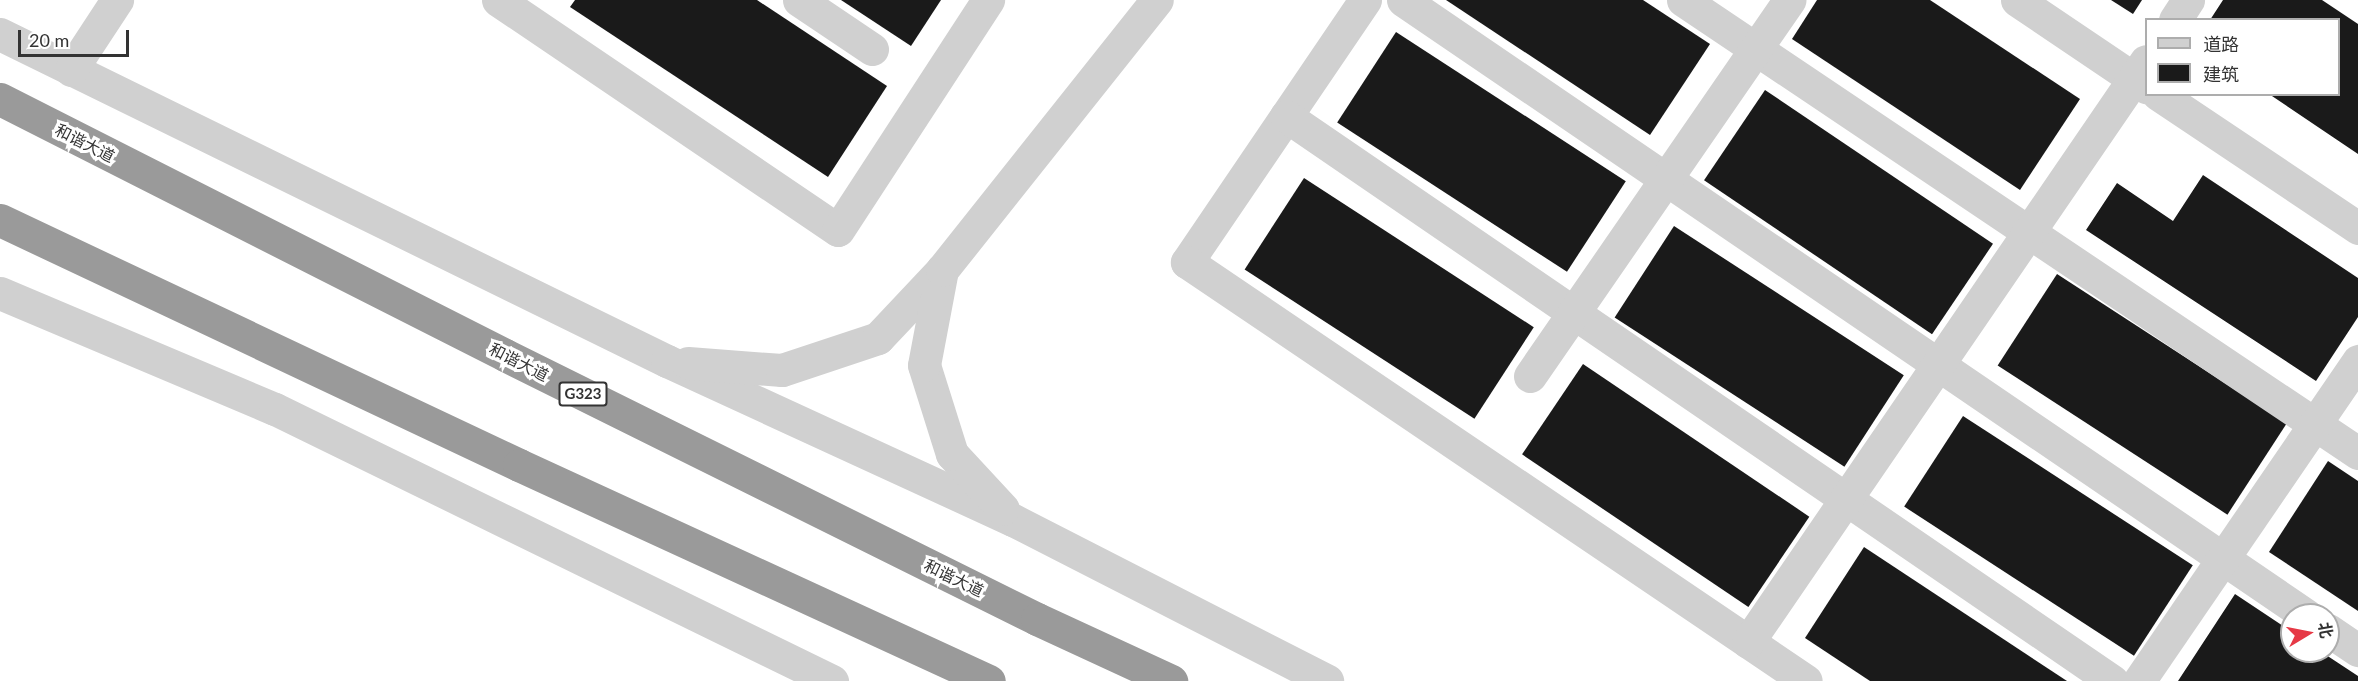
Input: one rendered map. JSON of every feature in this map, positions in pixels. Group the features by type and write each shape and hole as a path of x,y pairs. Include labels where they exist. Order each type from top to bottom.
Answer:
{"highway":[{"name":"和谐大道","path":"0,99 515,361 1037,619 1171,681"},
{"path":"0,220 519,465 989,681"}],"street":[{"path":"71,69 117,0"},
{"path":"498,0 838,230 988,0"},
{"path":"799,0 872,49"},
{"path":"667,362 782,370 879,338 942,270 1157,0"},
{"path":"1365,0 1187,262 1806,681"},
{"path":"1403,0 2289,603"},
{"path":"1683,0 2358,453"},
{"path":"1530,375 1789,0"},
{"path":"2017,0 2145,79"},
{"path":"2176,18 2188,0"},
{"path":"0,34 667,362 1013,520 1327,681"},
{"path":"1748,642 2029,232 2145,83"},
{"path":"2170,96 2358,228"},
{"path":"1286,116 2112,681"},
{"path":"942,270 924,364 952,454 1013,520"},
{"path":"0,293 275,409 832,681"},
{"path":"2139,681 2358,361"},
{"path":"2340,638 2358,650"}],"building":[{"path":"575,0 757,0 887,86 828,177 570,7"},
{"path":"841,0 941,0 911,46"},
{"path":"1446,0 1643,0 1710,44 1650,135"},
{"path":"1817,0 1930,0 2080,99 2020,190 1792,39"},
{"path":"2111,0 2142,0 2133,14"},
{"path":"2223,0 2322,0 2358,24 2358,154 2272,96 2340,96 2340,18 2211,18"},
{"path":"1396,32 1626,181 1567,272 1337,123"},
{"path":"1765,90 1993,244 1932,334 1704,180"},
{"path":"2203,175 2358,278 2358,317 2316,381 2086,230 2117,183 2173,221"},
{"path":"1304,178 1534,327 1474,419 1245,269"},
{"path":"1674,226 1904,375 1844,467 1615,317"},
{"path":"2057,274 2287,423 2227,515 1998,365"},
{"path":"1583,364 1809,517 1748,607 1522,454"},
{"path":"1963,416 2193,565 2134,656 1904,507"},
{"path":"2328,461 2358,481 2358,611 2269,552"},
{"path":"1864,547 2067,681 1870,681 1805,638"},
{"path":"2235,594 2280,624 2280,663 2338,663 2358,676 2358,681 2178,681"}]}
